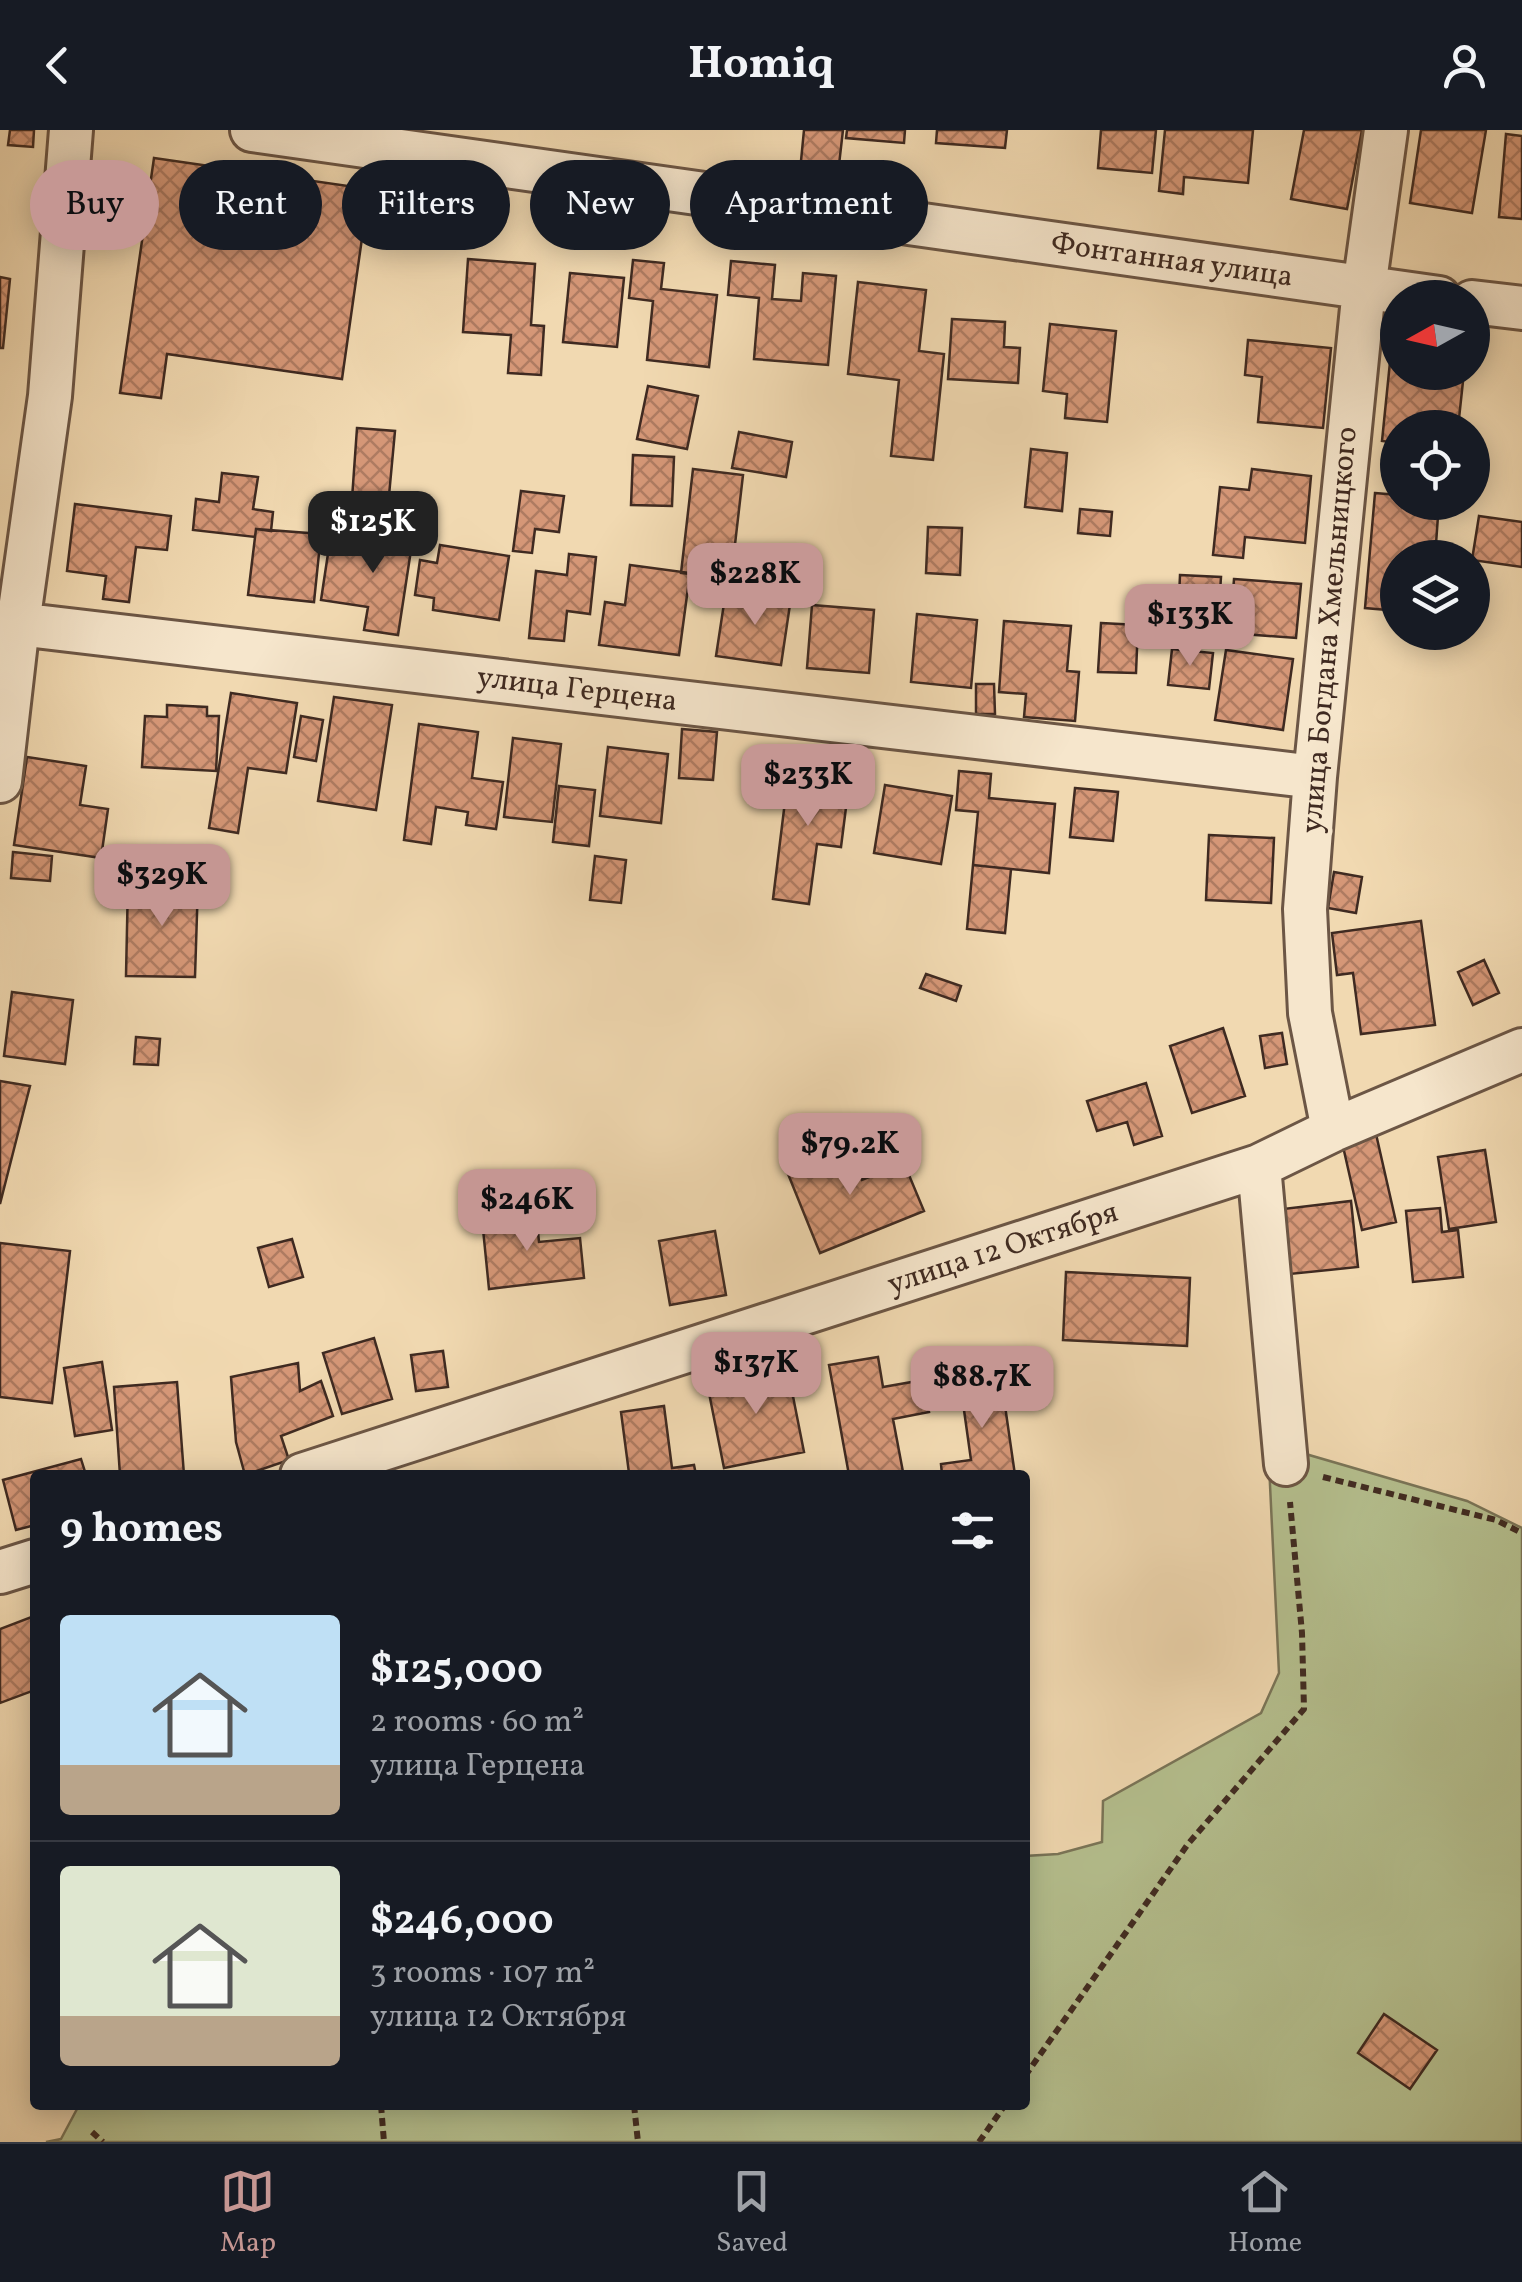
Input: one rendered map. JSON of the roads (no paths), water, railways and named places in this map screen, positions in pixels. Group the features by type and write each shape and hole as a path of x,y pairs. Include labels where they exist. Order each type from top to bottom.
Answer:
{"street":[{"path":"0,781 50,396 71,130"},
{"name":"Фонтанная улица","path":"252,130 1380,290"},
{"name":"улица Богдана Хмельницкого","path":"1333,1130 1310,1013 1305,909 1364,288 1386,130"},
{"path":"1490,304 1522,308"},
{"name":"улица Герцена","path":"18,624 1315,777"},
{"name":"улица 12 Октября","path":"317,1470 1259,1166 1333,1130 1522,1050"},
{"path":"1259,1166 1286,1464"},
{"path":"0,1572 30,1563"}]}
